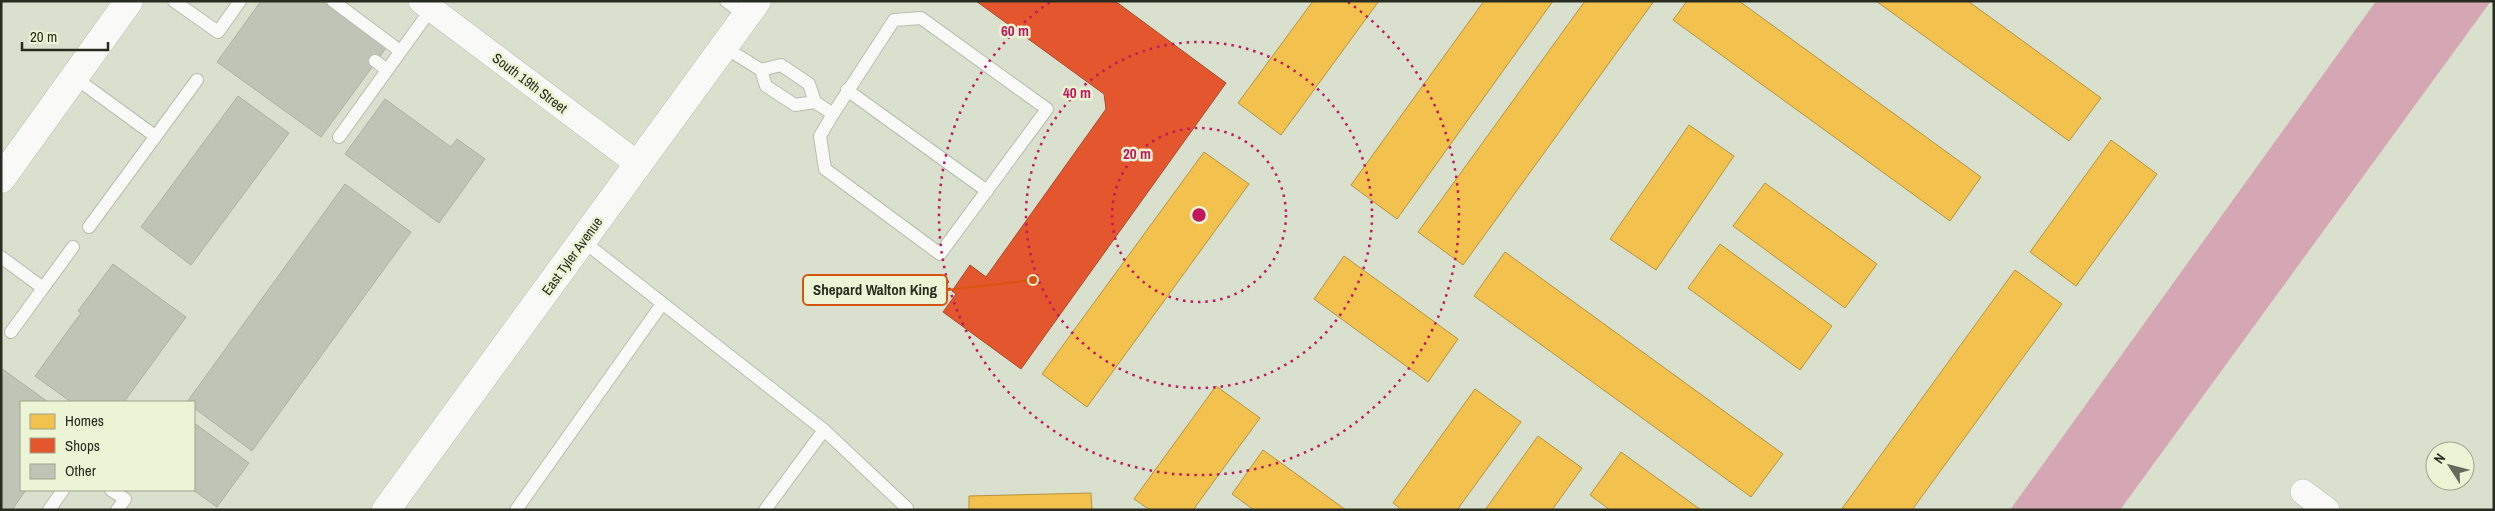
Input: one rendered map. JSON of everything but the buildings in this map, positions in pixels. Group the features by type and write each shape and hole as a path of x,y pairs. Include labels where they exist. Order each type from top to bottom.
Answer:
{"main road":[{"path":"1,179 129,1"},
{"name":"East Tyler Avenue","path":"386,510 724,47 743,6"}],"street":[{"name":"South 19th Street","path":"429,4 638,164"},
{"path":"2303,492 2327,510"}],"lane":[{"path":"174,1 218,32 240,1"},
{"path":"333,1 367,30 400,51"},
{"path":"339,137 400,51 429,4"},
{"path":"921,18 1047,109 940,254 824,169 820,136 847,90 894,20 921,18"},
{"path":"724,47 762,70 766,86 795,105 816,102"},
{"path":"374,61 387,70"},
{"path":"762,70 781,64 809,84 816,102 833,114"},
{"path":"74,78 155,136"},
{"path":"89,226 197,80"},
{"path":"847,90 988,191"},
{"path":"583,241 824,430 907,508"},
{"path":"11,332 73,247"},
{"path":"1,257 43,288"},
{"path":"516,510 662,304"},
{"path":"765,510 824,430"},
{"path":"49,510 62,491"},
{"path":"112,491 124,499 117,510"}],"shaded area":[{"path":"2376,1 2491,1 2120,510 2010,510"}],"place":[{"name":"Shepard Walton King","path":"1033,280"}]}
